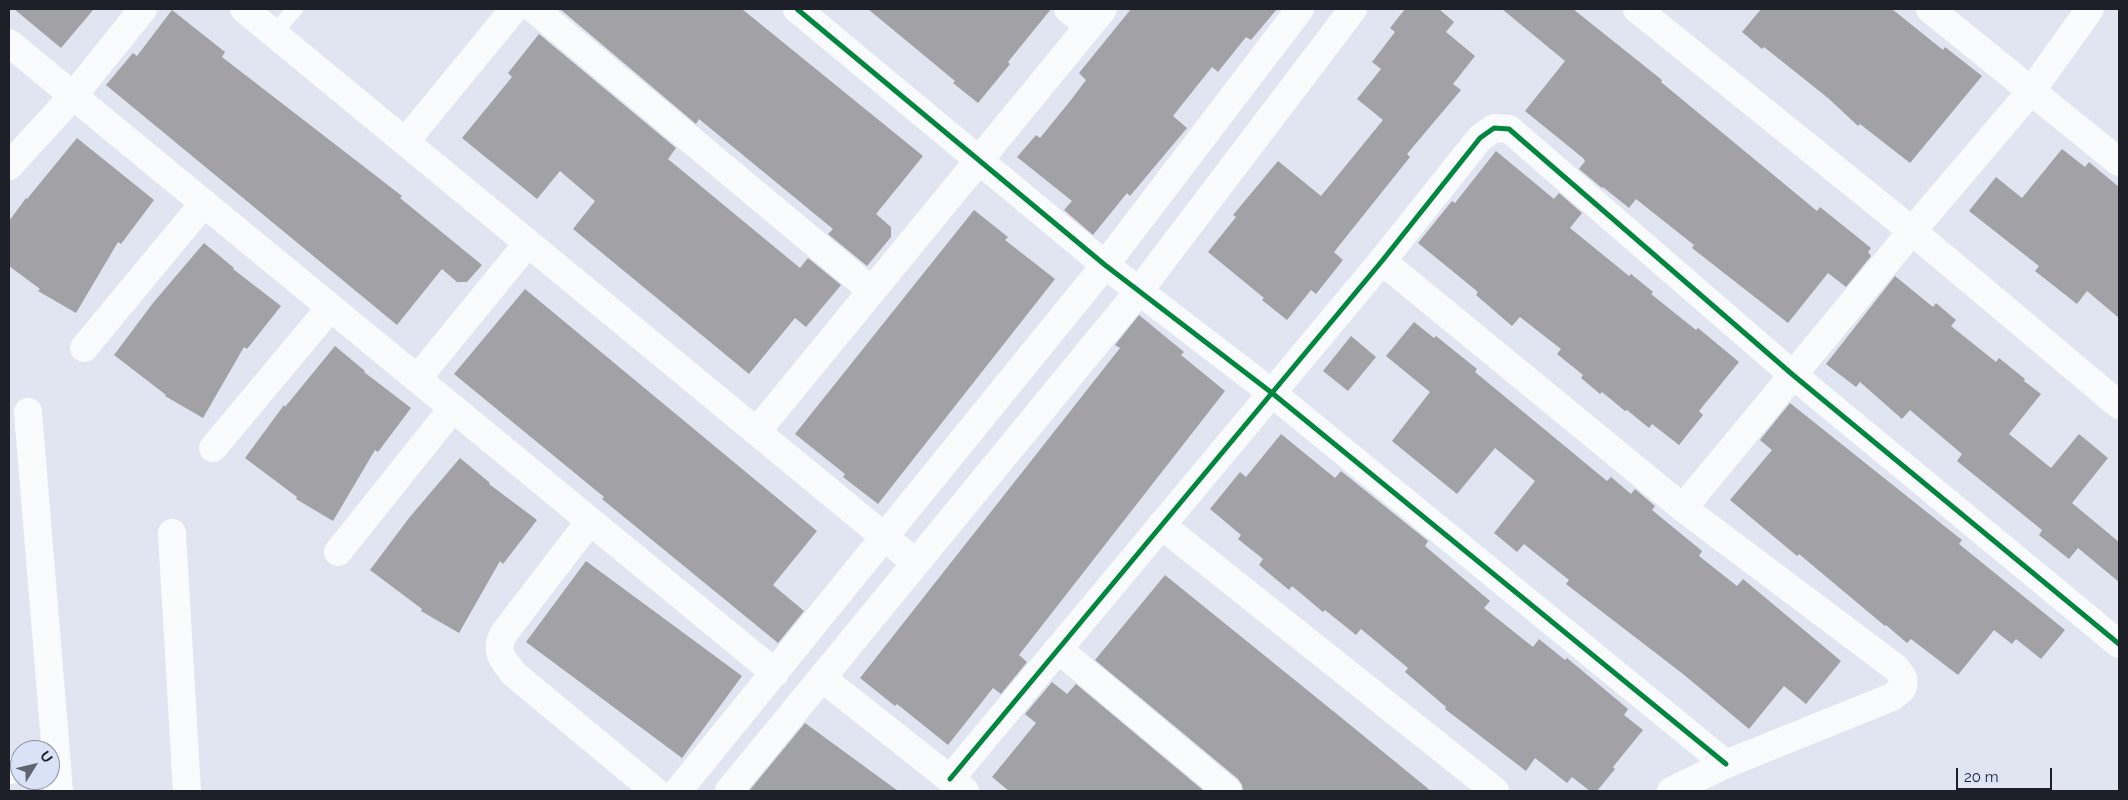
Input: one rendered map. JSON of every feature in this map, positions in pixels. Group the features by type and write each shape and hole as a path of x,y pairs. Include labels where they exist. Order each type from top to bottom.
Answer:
{"street":[{"path":"9,166 73,96 143,9"},
{"path":"244,9 916,562"},
{"path":"405,142 514,9"},
{"path":"534,9 872,291"},
{"path":"796,9 1105,265 1272,393 1726,764"},
{"path":"757,431 1096,18 1068,9"},
{"path":"678,791 1105,265 1300,9"},
{"path":"729,791 1139,291 1354,9"},
{"path":"1636,9 1912,231 2119,405"},
{"path":"1930,9 2119,162"},
{"path":"1683,508 1912,231 2032,90 2090,9"},
{"path":"9,43 775,673"},
{"path":"822,678 958,785 1058,649 1382,261 1480,138 1494,128 1509,129 1793,375 2119,644"},
{"path":"84,348 204,203"},
{"path":"417,379 528,243"},
{"path":"1382,261 1683,508 1896,668 1904,680 1902,689 1892,697 1726,764 1672,791"},
{"path":"213,448 330,308"},
{"path":"338,552 453,408"},
{"path":"28,412 52,740"},
{"path":"590,521 504,633 499,647 500,655 514,674 655,791"},
{"path":"1162,525 1495,791"},
{"path":"172,533 187,791"},
{"path":"1058,649 1228,791"}],"lane":[{"path":"274,33 295,9"}],"building":[{"path":"14,9 94,9 61,48"},
{"path":"560,9 742,9 923,156 876,214 891,227 891,237 867,266 828,234 833,229 699,119 696,124"},
{"path":"868,9 1051,9 978,103 953,83 955,81"},
{"path":"1131,9 1277,9 1251,40 1246,37 1218,72 1212,67 1173,116 1187,128 1130,196 1127,193 1093,235 1064,210 1072,201 1017,157 1036,135 1040,138 1071,100 1086,80 1079,73"},
{"path":"1405,9 1439,9 1454,22 1446,32 1475,56 1453,84 1461,90 1407,154 1410,157 1334,252 1343,260 1316,294 1311,290 1287,320 1262,300 1264,298 1208,252 1236,217 1233,215 1278,161 1321,196 1383,120 1357,99 1381,69 1372,62 1395,32 1390,28"},
{"path":"1502,9 1573,9 1662,80 1661,82 1817,211 1820,207 1871,248 1868,252 1871,256 1846,287 1828,273 1788,323 1692,248 1694,245 1636,199 1629,208 1602,188 1579,169 1585,161 1583,158 1525,111 1565,61"},
{"path":"1761,9 1892,9 1943,50 1945,47 1982,76 1910,163 1860,124 1858,126 1828,98 1742,32"},
{"path":"172,10 225,52 222,57 402,196 400,198 482,265 467,282 457,282 442,269 397,325 106,85 133,53 137,56"},
{"path":"539,34 676,148 668,159 800,268 808,258 841,285 806,327 795,318 749,374 573,229 595,201 560,171 537,199 462,138 512,77 508,73"},
{"path":"77,138 154,200 121,244 118,242 76,313 38,291 40,289 9,266 9,221"},
{"path":"2062,149 2085,167 2089,162 2119,187 2119,318 2087,291 2077,304 2035,271 2039,266 1969,211 1996,177 2022,198"},
{"path":"1496,151 1554,199 1559,193 1582,213 1570,228 1629,276 1631,274 1653,292 1651,294 1696,330 1698,328 1739,362 1699,411 1703,415 1679,445 1652,424 1649,428 1602,392 1600,394 1581,378 1583,375 1557,354 1561,349 1520,317 1512,326 1476,295 1478,292 1418,243 1452,201 1455,203"},
{"path":"974,210 1008,237 1005,240 1055,279 878,504 843,477 845,474 795,434"},
{"path":"204,243 233,269 281,306 247,349 244,347 203,418 165,396 114,355 153,303"},
{"path":"1895,276 1933,307 1936,303 1956,320 1951,326 1996,362 1999,358 2041,394 2009,434 2051,468 2079,434 2108,458 2072,503 2119,542 2119,582 2078,548 2069,559 2039,535 2042,530 1957,461 1962,454 1910,410 1902,419 1860,382 1856,387 1826,364"},
{"path":"525,289 817,531 773,585 804,611 778,643 602,499 604,497 454,374"},
{"path":"1139,315 1184,352 1181,355 1225,391 1019,655 1027,662 1001,694 993,688 948,745 897,704 895,706 860,678 1120,348 1115,345"},
{"path":"1414,322 1434,338 1436,336 1477,369 1475,372 1607,481 1611,477 1631,494 1635,489 1655,506 1652,510 1702,551 1699,556 1737,586 1743,579 1841,661 1806,704 1784,686 1749,729 1683,674 1566,584 1569,580 1524,544 1517,552 1494,533 1535,481 1495,448 1457,494 1392,441 1430,392 1386,356"},
{"path":"1351,336 1376,357 1348,391 1323,371"},
{"path":"335,346 364,372 411,408 378,452 375,450 333,521 296,499 297,497 245,458 284,405 285,407"},
{"path":"1790,403 1962,540 1959,544 2065,630 2041,659 2016,639 2012,644 1994,630 1958,675 1911,639 1907,643 1730,500 1772,450 1760,440"},
{"path":"1281,434 1335,478 1341,471 1428,541 1425,546 1490,601 1484,608 1533,647 1539,639 1565,660 1567,658 1628,709 1624,715 1643,730 1613,767 1615,769 1597,791 1590,791 1572,777 1567,783 1535,758 1526,771 1445,709 1446,707 1405,672 1408,668 1361,629 1356,635 1325,610 1323,612 1292,586 1289,590 1259,565 1263,559 1238,539 1241,535 1210,509 1240,472 1246,477"},
{"path":"460,458 489,484 537,520 503,564 500,561 459,633 421,611 422,609 370,570 409,518"},
{"path":"586,561 742,676 682,758 526,642"},
{"path":"1165,575 1431,791 1243,791 1238,779 1095,660"},
{"path":"1052,682 1067,694 1076,684 1204,791 1009,791 992,777 1036,723 1025,714"},
{"path":"805,723 898,791 749,791"}],"cycle path":[{"path":"797,9 1105,265 1272,393 1726,764"},
{"path":"950,779 1382,261 1480,138 1494,128 1509,129 1793,375 2119,644"}]}
